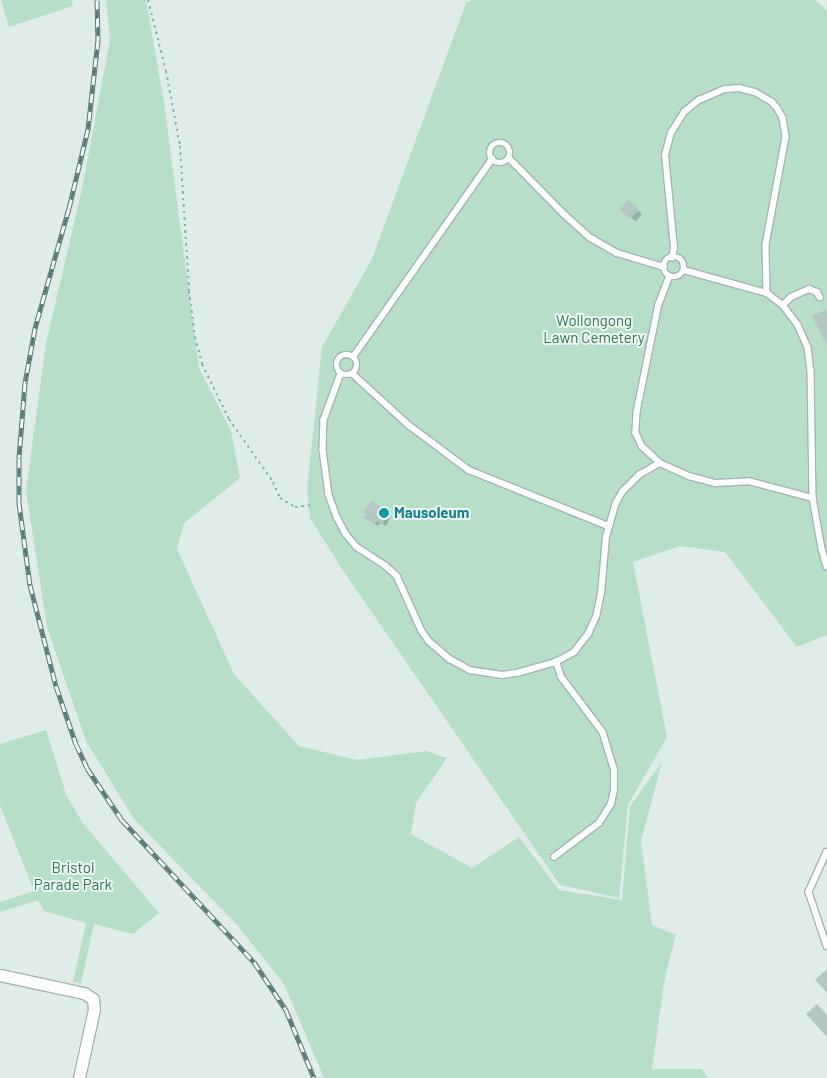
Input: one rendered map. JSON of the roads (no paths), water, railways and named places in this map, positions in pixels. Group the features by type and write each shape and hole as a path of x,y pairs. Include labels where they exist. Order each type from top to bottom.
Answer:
{"street":[{"path":"0,975 84,993 92,999 94,1010 79,1078"}],"lane":[{"path":"664,267 668,260 672,258 674,248 665,155 671,133 684,112 699,100 712,93 739,88 756,92 778,109 783,118 786,138 766,245 767,294"},
{"path":"353,357 492,159 492,148 502,143 508,147 509,158 563,213 591,238 617,253 664,267 670,276 676,277 684,270"},
{"path":"492,159 501,163 509,158"},
{"path":"672,258 681,260 684,270"},
{"path":"684,270 767,294 783,305 798,325 808,347 812,370 813,498 827,566"},
{"path":"670,276 659,304 637,412 636,433 642,446 660,463 689,476 716,483 749,481 813,498"},
{"path":"783,305 791,297 809,289 817,292 820,297"},
{"path":"342,374 337,367 339,360 345,355 353,357"},
{"path":"353,357 357,366 353,374"},
{"path":"342,374 353,374 410,426 469,470 608,526"},
{"path":"342,374 324,420 322,450 329,495 346,534 357,547 386,566 397,576 422,631 430,641 450,659 470,670 502,675 556,662 574,652 588,634 596,617 601,594 608,526 622,492 639,475 660,463"},
{"path":"554,857 599,823 611,804 614,790 614,770 603,733 561,677 556,662"},
{"path":"827,852 809,892 827,946"}],"railway":[{"path":"97,0 98,40 88,129 69,208 35,328 25,383 19,458 19,503 30,585 56,686 76,744 87,768 122,820 254,962 286,1010 314,1078"}],"place":[{"name":"Mausoleum","path":"384,513"}],"park label":[{"name":"Wollongong Lawn Cemetery","path":"594,328"},
{"name":"Bristol Parade Park","path":"73,876"}]}
